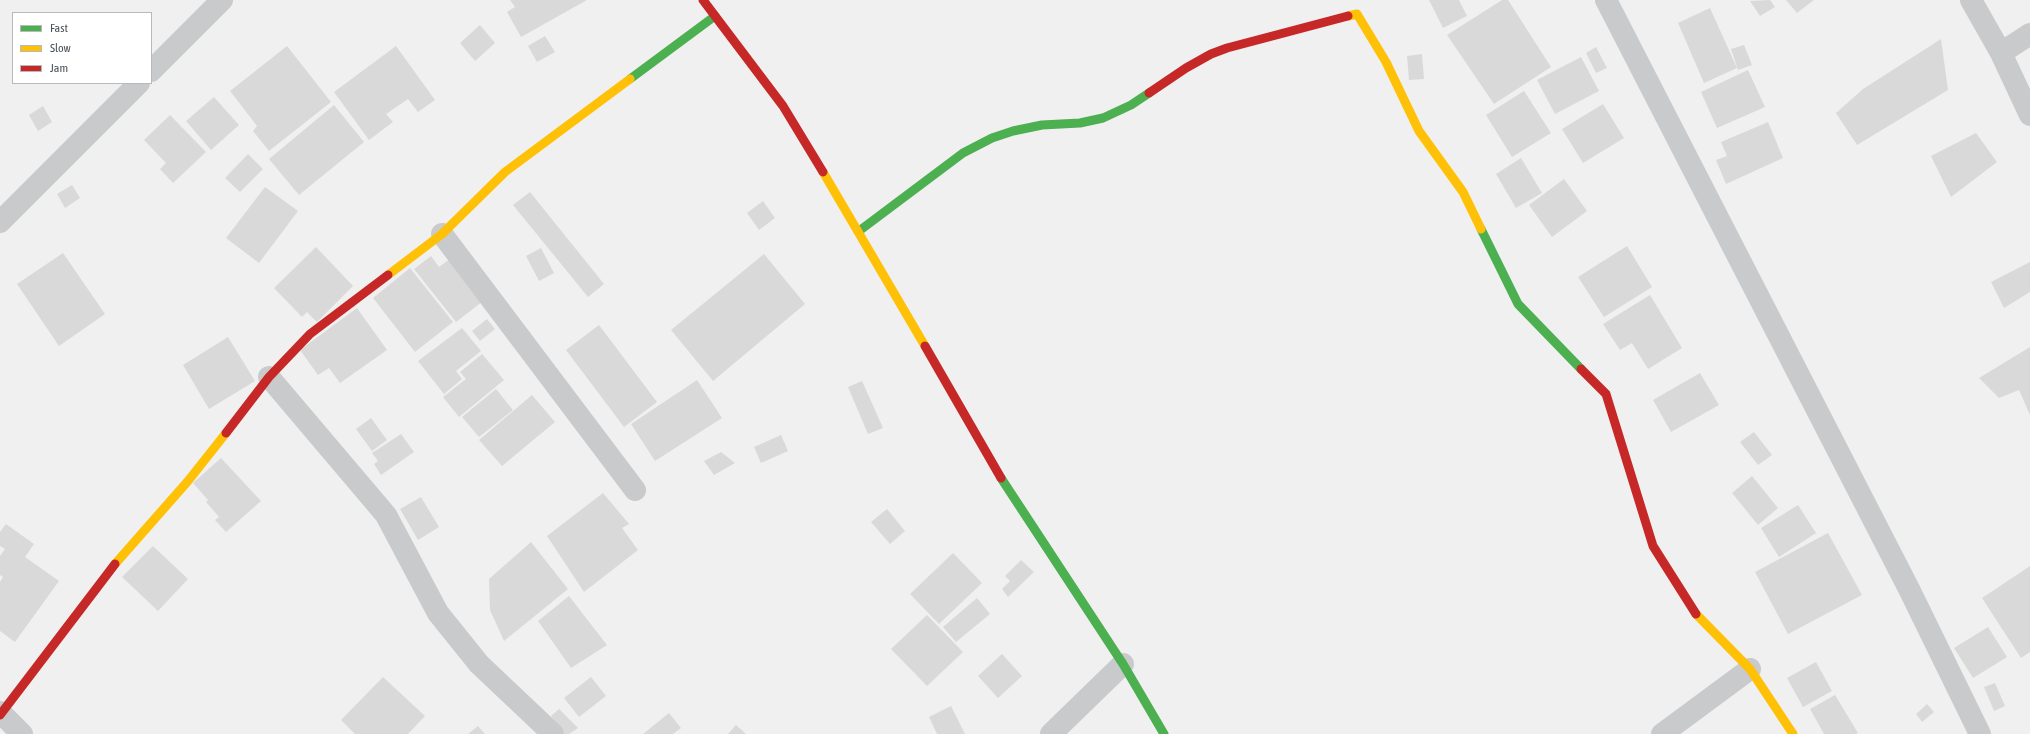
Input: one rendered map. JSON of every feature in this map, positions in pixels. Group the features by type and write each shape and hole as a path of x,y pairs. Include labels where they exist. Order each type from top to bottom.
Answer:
{"street":[{"path":"152,70 222,0"},
{"path":"703,0 783,106 859,231 1000,476 1123,664 1164,734"},
{"path":"1606,0 1905,582 1980,734"},
{"path":"1971,0 2000,53 2030,115"},
{"path":"859,231 963,154 992,138 1013,131 1042,125 1080,123 1103,118 1131,105 1186,68 1211,54 1228,48 1357,14 1386,62 1420,131 1463,192 1518,304 1606,394 1653,546 1693,611 1750,669 1793,734"},
{"path":"22,734 1,714 110,569 188,481 269,377 310,334 442,234 505,172 715,16"},
{"path":"2000,53 2030,34"},
{"path":"0,222 138,84"},
{"path":"442,234 635,490"},
{"path":"269,377 386,515 438,613 479,664 553,734"},
{"path":"1051,734 1123,664"},
{"path":"1662,734 1750,669"}],"building":[{"path":"510,0 587,0 521,37 507,12 515,7"},
{"path":"1429,0 1459,0 1467,16 1443,28"},
{"path":"1502,0 1508,0 1551,67 1494,104 1447,35"},
{"path":"1770,0 1775,7 1760,16 1750,1"},
{"path":"1786,0 1814,0 1797,13"},
{"path":"1710,8 1737,68 1704,83 1678,23"},
{"path":"480,25 495,43 475,61 460,43"},
{"path":"545,36 555,52 537,62 528,46"},
{"path":"1941,39 1948,90 1857,145 1836,113 1863,89"},
{"path":"1744,45 1752,65 1738,70 1731,49"},
{"path":"287,46 331,102 269,151 253,131 257,126 230,91"},
{"path":"396,46 435,100 418,112 408,99 386,114 393,122 369,140 334,92"},
{"path":"1596,47 1607,68 1596,73 1586,53"},
{"path":"1422,54 1424,79 1409,80 1407,56"},
{"path":"1581,57 1599,91 1555,114 1537,80"},
{"path":"1748,70 1765,107 1717,128 1701,92"},
{"path":"1524,91 1551,133 1512,157 1486,115"},
{"path":"214,97 239,125 211,150 186,121"},
{"path":"1603,104 1624,138 1583,163 1562,129"},
{"path":"334,105 364,142 299,195 269,159"},
{"path":"43,106 52,122 38,131 29,115"},
{"path":"170,115 206,152 173,183 160,169 166,163 144,140"},
{"path":"1768,122 1783,158 1726,184 1716,160 1727,156 1721,142"},
{"path":"1976,133 1997,162 1951,197 1931,156"},
{"path":"248,154 263,169 240,192 225,178"},
{"path":"1521,158 1542,193 1516,208 1496,174"},
{"path":"1564,179 1587,211 1552,237 1529,205"},
{"path":"72,185 80,198 65,208 57,194"},
{"path":"265,187 298,211 259,263 226,238"},
{"path":"530,192 604,284 588,297 513,205"},
{"path":"763,201 775,218 759,230 747,213"},
{"path":"1627,246 1652,287 1604,317 1578,277"},
{"path":"316,247 353,286 317,322 307,312 302,317 274,288"},
{"path":"541,248 554,273 539,281 526,256"},
{"path":"63,253 105,314 59,346 17,284"},
{"path":"764,254 805,304 713,381 671,330"},
{"path":"431,256 439,267 454,256 487,298 456,322 414,269"},
{"path":"2030,262 2030,292 2004,308 1991,282"},
{"path":"410,268 453,322 415,352 373,298"},
{"path":"1650,295 1682,348 1648,369 1632,343 1620,350 1603,324"},
{"path":"357,308 387,350 340,383 329,368 318,375 300,350"},
{"path":"487,319 495,329 480,341 472,331"},
{"path":"599,325 657,402 624,427 566,350"},
{"path":"462,328 481,351 456,371 462,379 444,394 418,361"},
{"path":"228,337 255,381 209,409 183,365"},
{"path":"2030,347 2030,415 2019,390 1999,398 1979,378"},
{"path":"482,354 504,380 459,417 443,397 466,379 460,372"},
{"path":"1700,373 1719,405 1671,432 1653,400"},
{"path":"697,380 722,418 655,461 631,424"},
{"path":"862,381 883,428 868,434 848,387"},
{"path":"496,389 513,410 479,437 462,417"},
{"path":"532,395 555,422 502,466 479,440"},
{"path":"371,418 387,440 372,451 356,429"},
{"path":"1754,432 1772,455 1758,465 1740,442"},
{"path":"401,434 414,452 381,475 374,464 378,461 372,453"},
{"path":"781,435 788,451 761,463 754,447"},
{"path":"721,452 735,463 714,475 704,461"},
{"path":"221,458 261,501 226,532 215,520 219,517 206,502 208,500 193,483"},
{"path":"1752,476 1778,508 1758,525 1732,493"},
{"path":"603,493 629,524 622,528 638,550 584,592 547,536"},
{"path":"421,497 439,527 418,540 400,509"},
{"path":"1798,505 1816,533 1779,557 1761,528"},
{"path":"887,509 905,531 890,544 871,522"},
{"path":"6,524 34,544 25,557 59,581 15,642 0,631 0,582 3,577 0,575 0,556 5,549 0,546 0,532"},
{"path":"1828,533 1862,595 1788,634 1755,572"},
{"path":"531,542 568,589 504,641 490,610 489,579"},
{"path":"153,546 188,579 158,611 122,577"},
{"path":"953,553 982,583 939,624 910,594"},
{"path":"1021,560 1034,572 1008,597 1002,589 1010,581 1005,576"},
{"path":"2030,566 2030,652 2021,658 1982,598"},
{"path":"569,596 607,645 571,668 538,621"},
{"path":"977,598 990,614 956,642 943,627"},
{"path":"927,615 963,652 927,686 891,649"},
{"path":"1988,627 2007,657 1973,678 1954,648"},
{"path":"1002,654 1022,676 998,698 978,676"},
{"path":"1816,662 1832,691 1803,707 1787,678"},
{"path":"383,677 425,716 408,734 355,734 341,720"},
{"path":"591,677 606,696 579,717 564,698"},
{"path":"1995,683 2005,706 1994,711 1984,687"},
{"path":"1835,695 1858,733 1824,734 1810,709"},
{"path":"1927,704 1934,712 1922,722 1916,714"},
{"path":"951,706 965,734 937,734 929,717"},
{"path":"559,709 578,728 569,734 564,734 551,716"},
{"path":"669,713 681,728 673,734 643,734"},
{"path":"736,725 746,734 728,734"},
{"path":"478,726 485,734 468,734"}],"traffic: fast":[{"path":"630,79 715,16"},
{"path":"859,231 963,153 992,138 1013,131 1042,125 1080,123 1103,118 1131,105 1149,93"},
{"path":"1481,229 1518,304 1581,369"},
{"path":"1001,478 1123,664 1164,734"}],"traffic: slow":[{"path":"1348,16 1357,14 1386,62 1419,131 1463,192 1481,229"},
{"path":"388,275 442,234 505,172 630,79"},
{"path":"823,172 925,346"},
{"path":"115,564 188,481 226,433"},
{"path":"1696,614 1750,669 1793,734"}],"traffic: jam":[{"path":"703,0 783,106 823,172"},
{"path":"1149,93 1186,68 1211,54 1227,48 1348,16"},
{"path":"226,433 269,377 310,334 388,275"},
{"path":"925,346 1001,478"},
{"path":"1581,369 1606,394 1653,546 1696,614"},
{"path":"0,715 115,564"}]}
